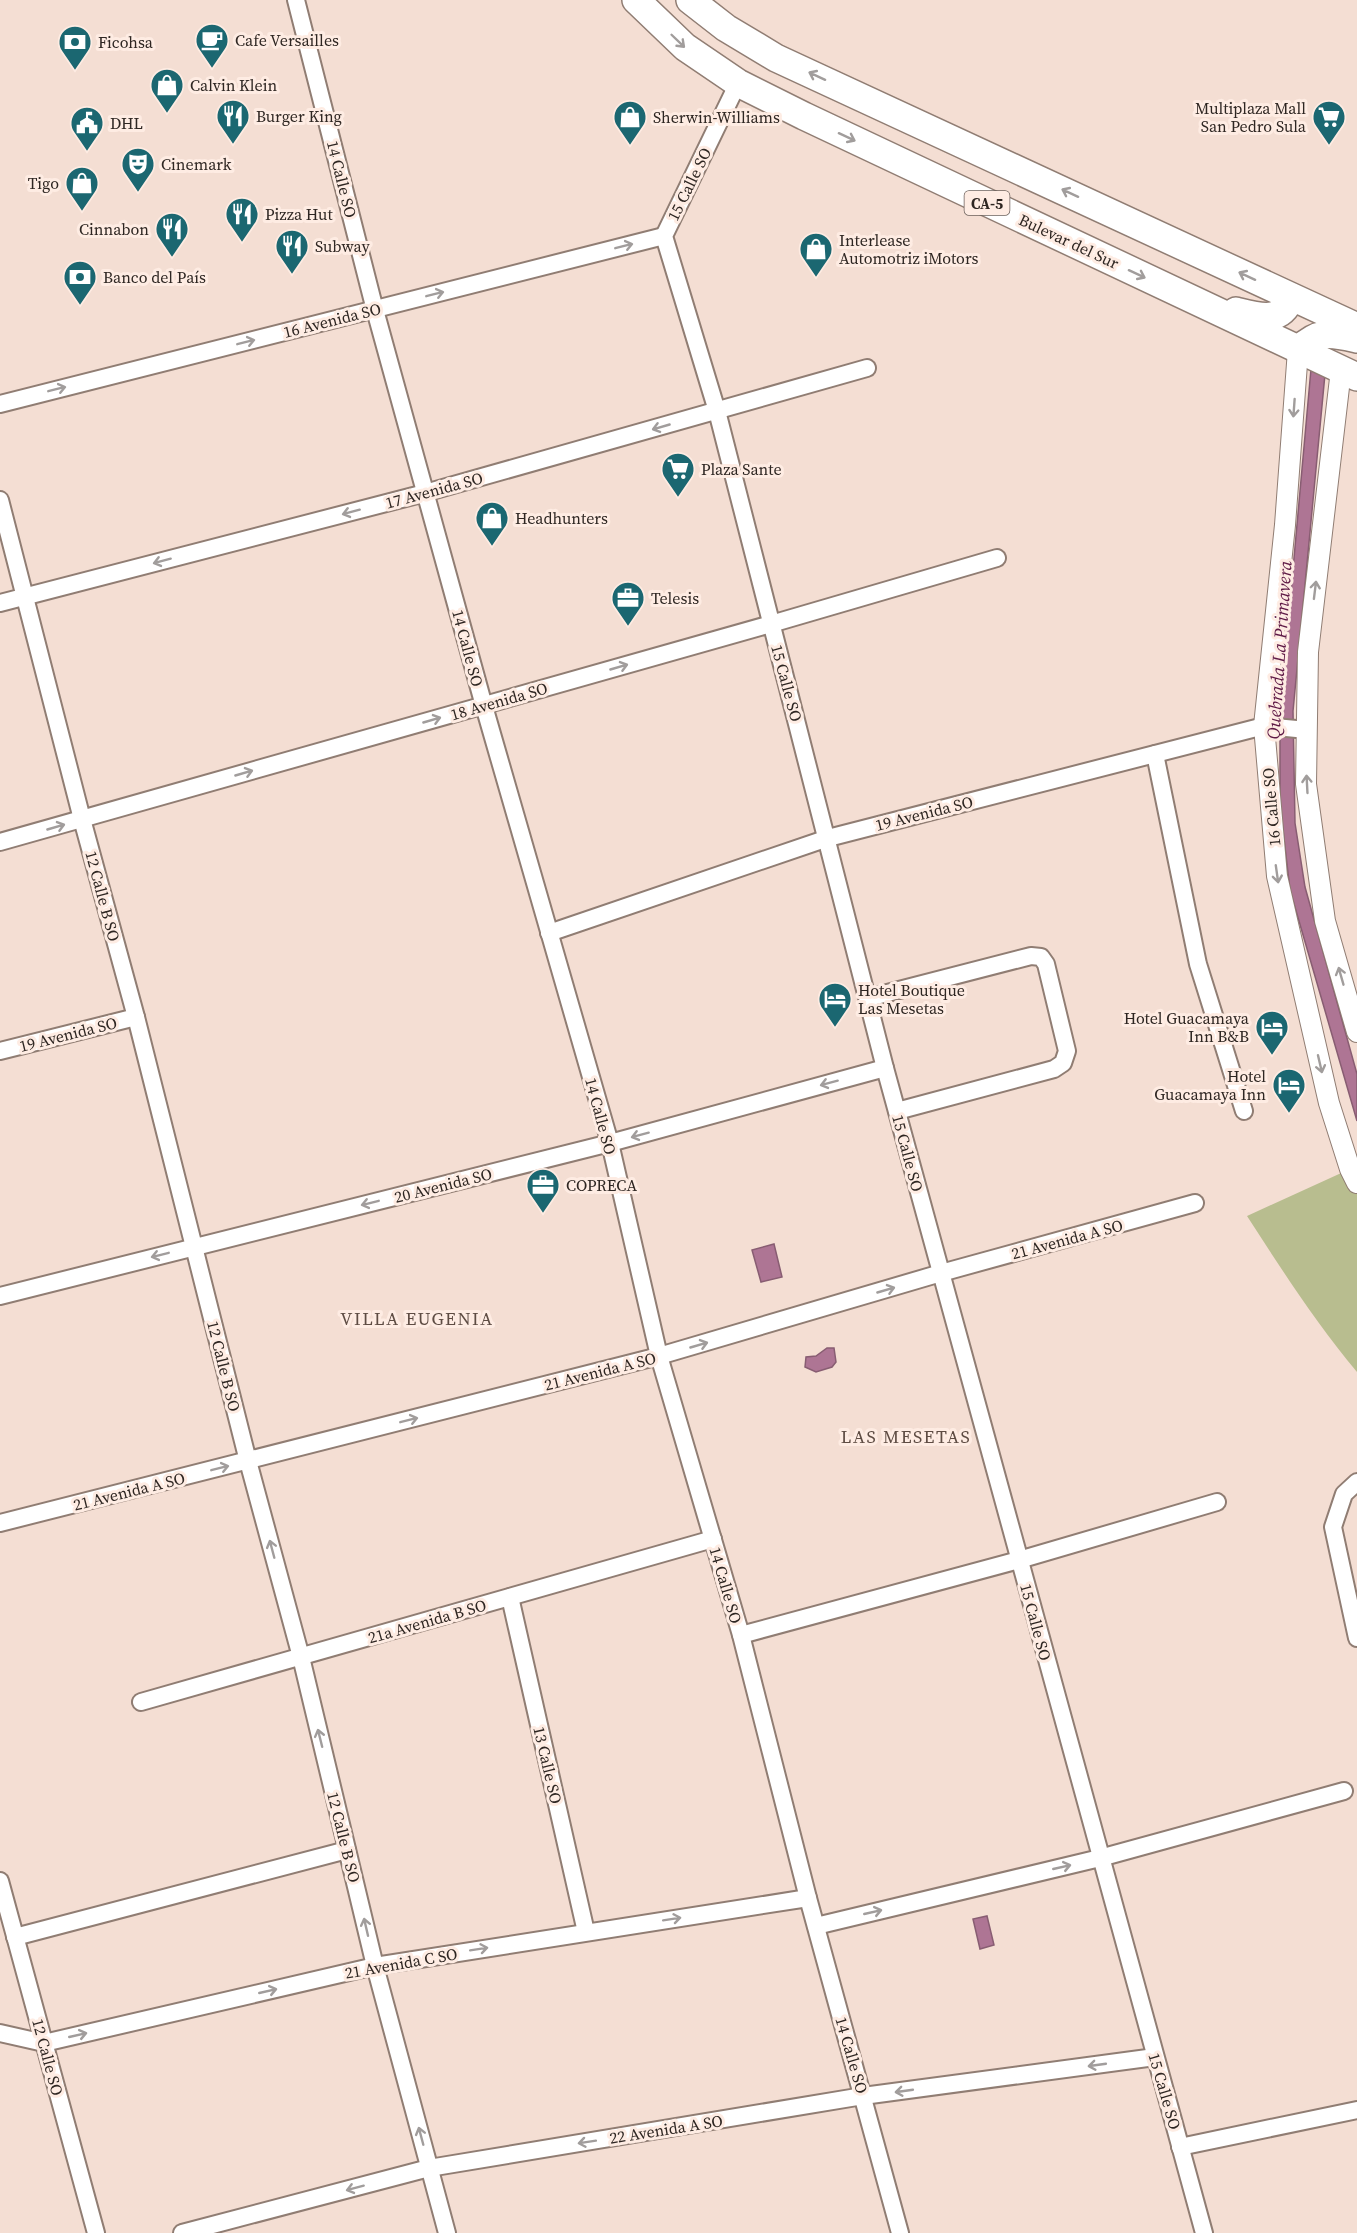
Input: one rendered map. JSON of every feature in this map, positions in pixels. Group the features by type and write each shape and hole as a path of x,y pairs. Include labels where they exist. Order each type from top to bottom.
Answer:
{"highway":[{"name":"Bulevar del Sur","path":"636,0 685,47 738,83 1349,374"},
{"name":"CA-5","path":"690,0 726,28 776,58 1357,327"},
{"path":"1186,297 1256,316 1275,316 1287,309 1292,297"},
{"path":"1298,350 1311,337 1332,333 1357,339"}],"street":[{"name":"14 Calle SO","path":"296,0 375,310 483,706 610,1143 660,1356 741,1635 808,1898 900,2233"},
{"name":"15 Calle SO","path":"738,83 664,236 717,411 885,1068 1204,2233"},
{"name":"16 Avenida SO","path":"0,404 664,236"},
{"name":"16 Calle SO","path":"1298,350 1267,726 1277,876 1329,1103 1350,1169 1357,1183"},
{"name":"17 Avenida SO","path":"0,603 425,493 867,368"},
{"path":"1349,374 1308,652 1305,730 1306,784 1325,921 1357,1032"},
{"name":"12 Calle B SO","path":"0,500 82,819 136,1017 248,1461 301,1657 375,1966 447,2233"},
{"name":"18 Avenida SO","path":"0,842 997,558"},
{"name":"19 Avenida SO","path":"549,933 828,838 1267,726 1305,730"},
{"path":"1155,754 1198,964 1244,1110"},
{"path":"868,998 1030,956 1041,957 1046,964 1067,1051 1063,1063 1054,1069 897,1111"},
{"name":"19 Avenida SO","path":"0,1051 136,1017"},
{"name":"20 Avenida SO","path":"0,1296 610,1143 885,1068"},
{"name":"21 Avenida A SO","path":"0,1523 660,1356 941,1273 1195,1203"},
{"path":"1357,1482 1344,1494 1333,1527 1357,1638"},
{"path":"741,1635 1019,1560 1217,1502"},
{"name":"21a Avenida B SO","path":"141,1702 713,1539"},
{"name":"13 Calle SO","path":"510,1597 586,1932"},
{"path":"816,1926 1100,1858 1344,1791"},
{"path":"15,1937 347,1850"},
{"name":"12 Calle SO","path":"0,1881 96,2233"},
{"name":"21 Avenida C SO","path":"0,2033 44,2043 375,1966 808,1898"},
{"name":"22 Avenida A SO","path":"182,2233 429,2168 863,2096 1155,2057"},
{"path":"1180,2146 1357,2110"}],"green space":[{"path":"1350,1169 1357,1178 1357,1372 1313,1315 1247,1216"}],"shaded area":[{"path":"1311,369 1325,374 1293,711 1295,823 1305,887 1357,1074 1357,1121 1290,890 1280,804 1280,714"},
{"path":"774,1244 782,1277 761,1282 752,1250"},
{"path":"827,1348 834,1348 836,1362 832,1367 816,1372 805,1367 806,1357 816,1356"},
{"path":"987,1916 994,1945 980,1949 973,1919"}],"place":[{"name":"Cafe Versailles","path":"212,69"},
{"name":"Ficohsa","path":"75,71"},
{"name":"Calvin Klein","path":"167,114"},
{"name":"Burger King","path":"233,145"},
{"name":"Sherwin-Williams","path":"630,146"},
{"name":"Multiplaza Mall San Pedro Sula","path":"1329,146"},
{"name":"DHL","path":"87,152"},
{"name":"Cinemark","path":"138,193"},
{"name":"Tigo","path":"82,212"},
{"name":"Pizza Hut","path":"242,243"},
{"name":"Cinnabon","path":"172,258"},
{"name":"Subway","path":"292,275"},
{"name":"Interlease Automotriz iMotors","path":"816,278"},
{"name":"Banco del País","path":"80,306"},
{"name":"Plaza Sante","path":"678,498"},
{"name":"Headhunters","path":"492,547"},
{"name":"Telesis","path":"628,627"},
{"name":"Hotel Boutique Las Mesetas","path":"835,1028"},
{"name":"Hotel Guacamaya Inn B&B","path":"1272,1056"},
{"name":"Hotel Guacamaya Inn","path":"1289,1114"},
{"name":"COPRECA","path":"543,1214"}],"district":[{"name":"VILLA EUGENIA","path":"417,1318"},
{"name":"LAS MESETAS","path":"906,1436"}],"water label":[{"name":"Quebrada La Primavera","path":"1279,650"}]}
